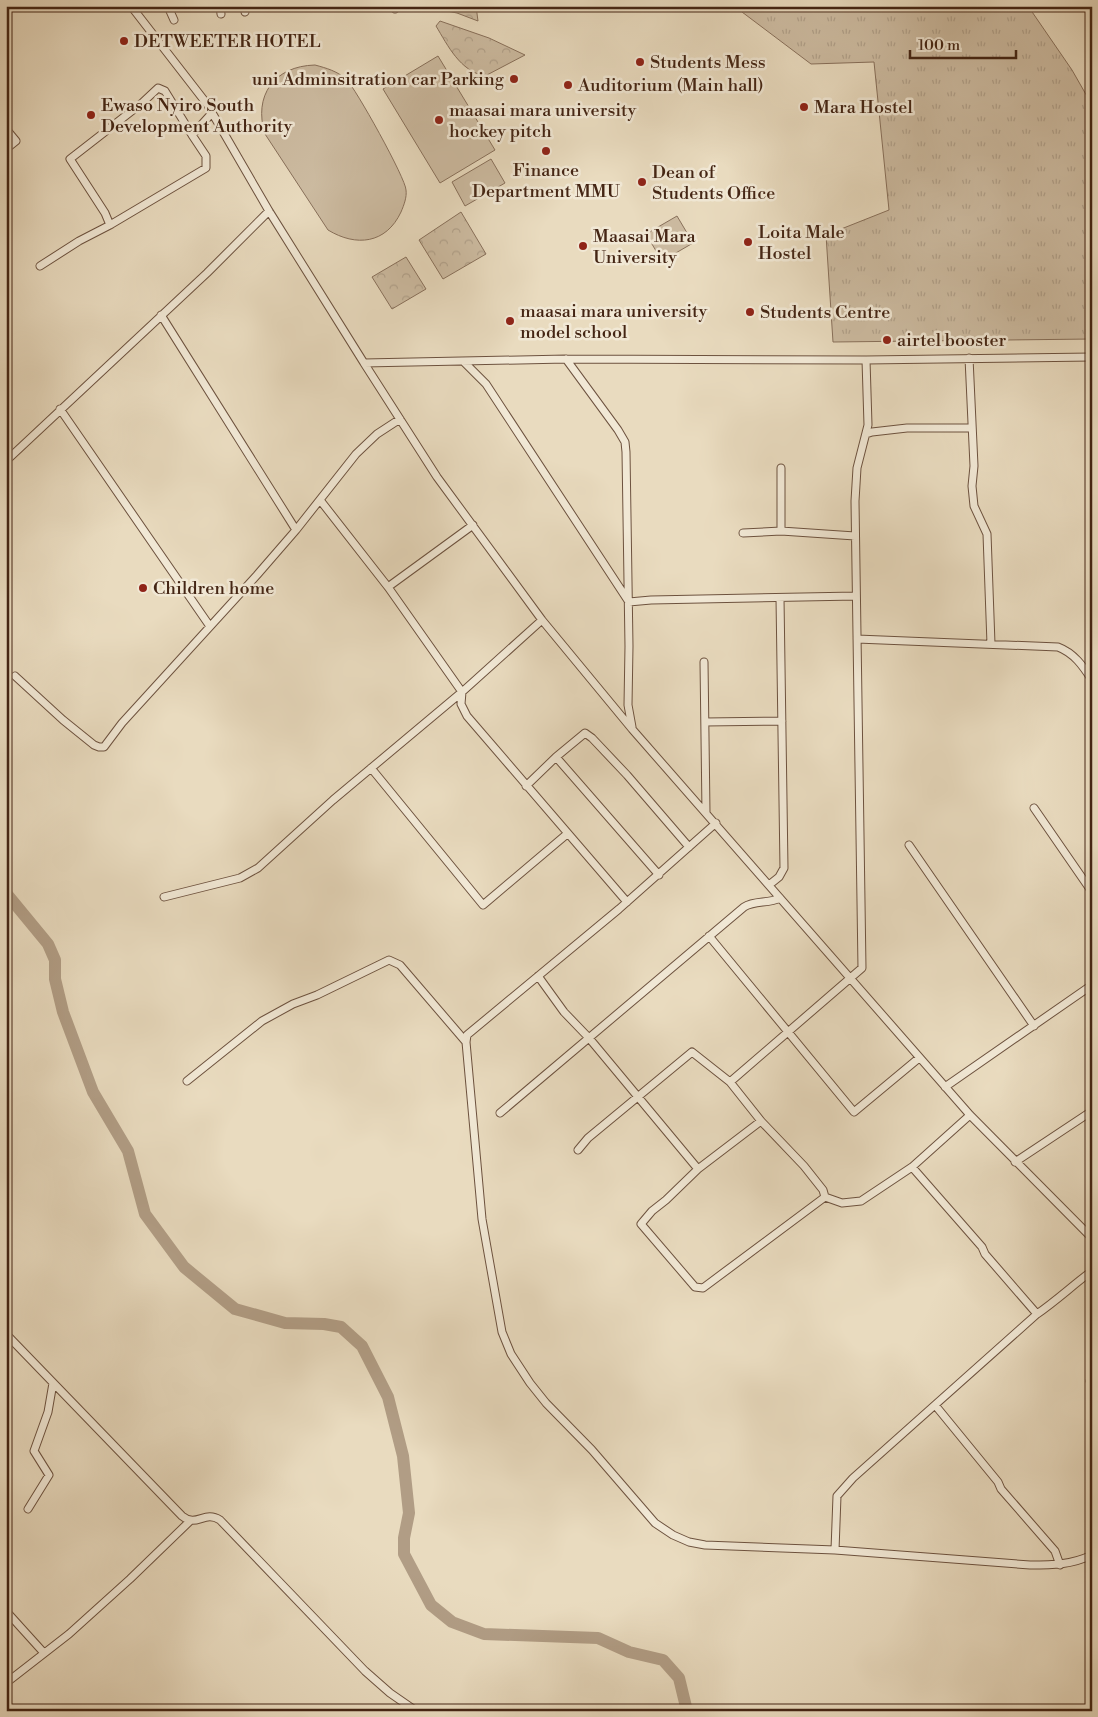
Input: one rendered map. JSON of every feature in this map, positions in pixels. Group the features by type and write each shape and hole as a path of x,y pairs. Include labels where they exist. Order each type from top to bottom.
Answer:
{"street":[{"path":"131,6 212,113 269,211 436,477 542,620 632,729 716,823 919,1058 1015,1162 1092,1238"},
{"path":"170,10 174,20"},
{"path":"40,266 78,241 110,225 206,168 206,156 165,91 158,88 142,103 70,159 105,213 110,225"},
{"path":"192,135 212,113"},
{"path":"6,129 16,141 6,149"},
{"path":"6,461 207,273 269,211"},
{"path":"161,315 296,530"},
{"path":"364,363 566,359 866,360 1092,357"},
{"path":"968,358 974,466 972,486 974,506 988,538 991,644"},
{"path":"566,359 625,442 629,602 628,706 632,729"},
{"path":"730,1082 860,971 862,963 855,536 857,468 868,425 866,360"},
{"path":"464,362 486,384 629,602"},
{"path":"60,409 209,625"},
{"path":"15,676 63,720 94,745 102,747 107,744 122,723 296,530 356,454 377,434 400,419"},
{"path":"866,434 907,428 972,428"},
{"path":"781,468 781,531"},
{"path":"320,500 388,586 462,692"},
{"path":"388,586 473,526"},
{"path":"743,533 781,531 855,536"},
{"path":"629,602 856,596"},
{"path":"769,885 779,877 784,868 780,598"},
{"path":"164,897 228,882 248,875 258,868 371,768 462,692 542,620"},
{"path":"856,639 1058,647 1069,651 1092,680"},
{"path":"704,662 706,812"},
{"path":"462,692 460,699 462,710 627,902"},
{"path":"705,722 782,720"},
{"path":"526,786 556,757 585,734 592,738 628,775 690,847"},
{"path":"556,757 659,874"},
{"path":"371,768 484,905 567,834"},
{"path":"1034,808 1092,892"},
{"path":"716,823 627,902 467,1035 466,1042 482,1219 495,1301 502,1332 512,1354 530,1383 546,1403 592,1450 655,1523 672,1535 688,1542 705,1545 835,1550 1030,1565 1060,1565 1080,1561 1092,1555"},
{"path":"909,845 1034,1026"},
{"path":"500,1113 750,903 765,903 780,898"},
{"path":"709,936 854,1112 919,1058"},
{"path":"187,1081 262,1021 293,1004 317,995 390,960 400,965 466,1042"},
{"path":"538,976 564,1012 589,1038 636,1097 698,1169"},
{"path":"945,1087 1092,984"},
{"path":"578,1150 588,1138 692,1052 730,1082 761,1120 804,1166 823,1190 825,1197"},
{"path":"1015,1162 1092,1111"},
{"path":"825,1197 842,1203 861,1201 912,1167 970,1114"},
{"path":"761,1120 698,1169 652,1211 641,1224 696,1287 703,1288 825,1197"},
{"path":"912,1167 982,1247 985,1254 1037,1314"},
{"path":"835,1550 837,1496 853,1478 1037,1314 1054,1303 1073,1284 1092,1271"},
{"path":"6,1334 172,1506 190,1521"},
{"path":"28,1509 49,1475 34,1451 48,1412 53,1384"},
{"path":"935,1405 998,1482 1001,1489 1055,1551 1060,1565"},
{"path":"6,1683 69,1634 124,1585 190,1521 206,1516 220,1520 365,1671 390,1693 416,1711"},
{"path":"6,1612 44,1653"}],"green space":[{"path":"421,6 476,6 478,21 457,13"},
{"path":"744,6 1028,6 1072,70 1092,105 1092,339 833,342 826,235 889,210 874,62 811,64 742,12"},
{"path":"440,21 489,38 525,55 485,76 476,73 468,69 450,49 436,26"},
{"name":"maasai mara university hockey pitch","path":"438,56 495,150 440,183 383,89"},
{"path":"315,65 339,74 346,79 379,133 404,182 406,195 401,212 395,223 379,236 359,240 349,239 328,230 265,134 262,107 270,86 278,77 288,71"},
{"path":"491,159 505,183 465,206 452,182"},
{"path":"461,212 486,254 443,279 419,240"},
{"path":"677,216 693,243 662,261 646,234"},
{"path":"406,257 426,289 392,309 372,277"}],"waterway":[{"path":"6,893 48,944 55,960 55,979 63,1012 93,1092 128,1151 145,1214 184,1267 235,1309 285,1323 324,1324 341,1327 362,1346 388,1397 403,1456 409,1513 404,1538 404,1554 431,1605 452,1622 484,1634 598,1638 629,1652 663,1660 679,1678 687,1711"}],"place":[{"name":"DETWEETER HOTEL","path":"124,41"},
{"name":"Students Mess","path":"640,62"},
{"name":"uni Adminsitration car Parking","path":"514,79"},
{"name":"Auditorium (Main hall)","path":"568,85"},
{"name":"Mara Hostel","path":"804,107"},
{"name":"Ewaso Nyiro South Development Authority","path":"91,115"},
{"name":"maasai mara university hockey pitch","path":"439,120"},
{"name":"Finance Department MMU","path":"546,151"},
{"name":"Dean of Students Office","path":"642,182"},
{"name":"Loita Male Hostel","path":"748,242"},
{"name":"Maasai Mara University","path":"583,246"},
{"name":"Students Centre","path":"750,312"},
{"name":"maasai mara university model school","path":"510,321"},
{"name":"airtel booster","path":"887,340"},
{"name":"Children home","path":"143,588"}]}
